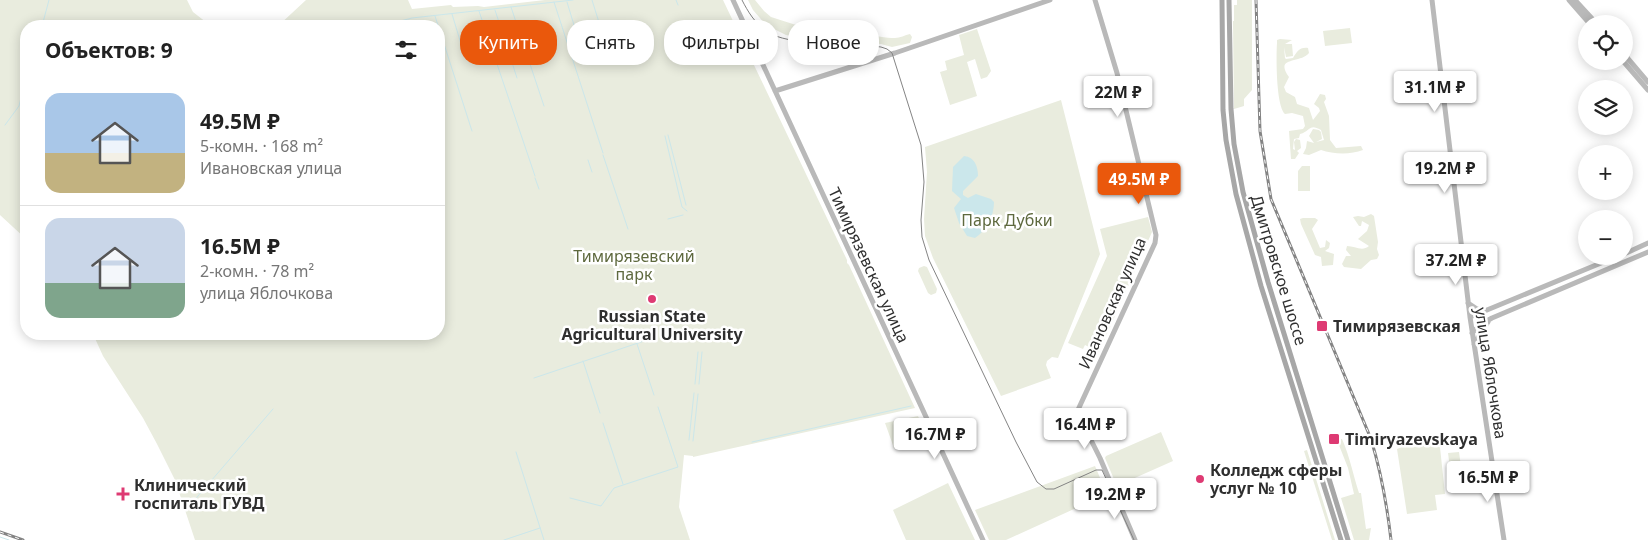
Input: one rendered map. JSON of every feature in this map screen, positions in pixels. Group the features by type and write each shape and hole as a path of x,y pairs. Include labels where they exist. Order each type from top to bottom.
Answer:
{"main road":[{"name":"Дмитровское шоссе","path":"1222,0 1223,110 1226,140 1236,194 1262,286 1341,540"},
{"name":"Дмитровское шоссе","path":"1229,0 1230,109 1243,192 1266,274 1348,540"}],"street":[{"name":"Тимирязевская улица","path":"733,0 983,540"},
{"path":"775,91 1050,0"},
{"name":"Ивановская улица","path":"1095,0 1118,73 1156,235 1155,243 1077,412 1100,458 1134,540"},
{"name":"улица Яблочкова","path":"1432,0 1468,303 1504,540"},
{"path":"1569,0 1582,15"},
{"path":"1575,0 1589,15"},
{"path":"1633,64 1648,82"},
{"path":"1631,70 1648,90"},
{"path":"1633,250 1648,243"},
{"path":"1472,332 1492,318 1648,252"},
{"path":"1470,317 1596,265"},
{"path":"1468,303 1477,309 1486,311"},
{"path":"1474,345 1482,330 1492,318"}],"green space":[{"path":"0,0 187,0 193,12 203,20 20,20 20,233 0,215"},
{"name":"Тимирязевский парк","path":"306,0 408,0 412,9 451,5 453,7 484,7 545,0 723,0 733,20 664,20 664,65 754,65 915,408 693,457 684,455 679,507 690,540 195,540 175,480 143,418 103,356 96,340 445,340 445,20 284,20"},
{"path":"748,0 755,0 771,17 788,22 788,35 778,31 778,20 762,20 753,10"},
{"path":"1237,0 1252,0 1252,90 1244,99 1244,106 1234,109 1233,21 1234,5 1237,5"},
{"path":"1350,28 1352,43 1325,46 1323,31"},
{"path":"977,29 991,71 987,77 981,79 975,59 967,62 977,96 950,105 940,72 947,70 945,61 964,55 959,35"},
{"path":"910,34 912,37 910,43 892,47 879,44 879,36 899,38"},
{"path":"1277,40 1292,40 1285,44 1292,44 1293,56 1286,57 1284,47 1286,59 1293,58 1302,48 1308,48 1309,53 1286,63 1285,70 1289,77 1284,87 1286,92 1295,97 1297,104 1309,108 1313,120 1320,111 1314,104 1320,94 1325,95 1326,99 1324,102 1329,116 1330,140 1336,148 1361,146 1363,150 1353,153 1342,153 1321,150 1309,155 1303,154 1307,141 1314,143 1309,136 1313,129 1321,132 1322,139 1316,142 1324,140 1321,130 1312,127 1300,134 1299,138 1294,139 1293,149 1295,150 1294,142 1296,139 1300,140 1301,148 1297,151 1299,153 1295,159 1291,159 1289,131 1303,129 1305,126 1303,116 1292,113 1285,114 1282,109 1278,92 1277,70"},
{"name":"Парк Дубки","path":"1061,100 1100,254 1058,358 1052,357 1047,361 1046,365 1051,378 1001,396 933,258 925,236 924,219 927,172 925,147"},
{"path":"1302,166 1310,166 1310,191 1298,191 1298,171"},
{"path":"1371,214 1374,216 1378,242 1377,249 1379,255 1377,259 1371,260 1361,269 1344,267 1342,264 1346,256 1351,256 1346,250 1347,246 1361,249 1369,246 1358,239 1367,231 1369,225 1362,221 1361,226 1359,226 1353,217 1364,217"},
{"name":"Парк Дубки","path":"1148,217 1152,232 1099,352 1085,345 1083,349 1068,343 1107,256 1100,229"},
{"path":"1315,218 1318,220 1312,229 1320,248 1325,247 1326,240 1330,243 1329,248 1325,251 1334,254 1333,265 1322,266 1321,257 1315,255 1301,224 1300,219"},
{"path":"927,267 937,289 936,293 931,295 928,293 918,271 919,268"},
{"path":"918,416 927,437 894,448 885,423"},
{"path":"1161,432 1173,461 1119,485 1116,484 1105,458 1106,456"},
{"path":"1430,435 1439,438 1445,494 1435,495 1437,510 1407,514 1397,449"},
{"path":"1342,439 1345,446 1359,493 1361,493 1366,529 1371,528 1369,540 1354,540 1341,498 1354,494 1348,468 1337,440"},
{"path":"1307,450 1335,540 1332,540 1304,451"},
{"path":"1459,452 1462,474 1451,476 1448,453"},
{"path":"1095,466 1107,494 1006,540 989,540 975,510"},
{"path":"948,483 975,540 906,540 893,510"}],"water":[{"path":"964,156 973,160 978,176 963,191 963,195 968,198 976,194 991,199 994,202 989,222 975,238 967,236 959,223 954,208 961,199 952,191 953,167"}],"waterway":[{"path":"44,20 49,0"},
{"path":"404,20 573,0"},
{"path":"592,0 598,20"},
{"path":"676,0 678,5"},
{"path":"554,2 603,153"},
{"path":"567,2 572,20"},
{"path":"511,7 544,106"},
{"path":"495,10 517,78"},
{"path":"479,11 535,176"},
{"path":"452,14 460,40"},
{"path":"435,16 436,20"},
{"path":"445,47 472,131"},
{"path":"5,125 20,102"},
{"path":"668,135 686,205"},
{"path":"665,136 682,207 687,211"},
{"path":"603,155 628,229"},
{"path":"588,160 592,172"},
{"path":"535,178 539,189"},
{"path":"668,219 683,215"},
{"path":"534,378 650,339"},
{"path":"637,344 654,395"},
{"path":"695,384 698,352"},
{"path":"699,384 702,352"},
{"path":"583,361 600,413"},
{"path":"689,440 694,393"},
{"path":"693,441 698,394"},
{"path":"752,442 911,406"},
{"path":"570,498 601,506 614,488 678,467 658,407"},
{"path":"192,503 273,409"},
{"path":"603,423 623,484"},
{"path":"516,452 544,540"},
{"path":"504,540 540,528"},
{"path":"0,537 9,540"}],"tram line":[{"path":"742,0 758,24 776,36 789,40 821,44 881,47 892,53 921,145 924,182 921,220 922,237 929,260 1016,442 1037,482 1046,489 1054,489 1096,470 1102,470 1134,540"}],"railway":[{"path":"1256,0 1260,131 1271,199 1371,439 1388,514 1391,540"},
{"path":"0,532 23,540"}],"place":[{"name":"Russian State Agricultural University","path":"652,299"},
{"name":"Тимирязевская","path":"1322,326"},
{"name":"Timiryazevskaya","path":"1334,439"},
{"name":"Колледж сферы услуг № 10","path":"1200,479"},
{"name":"Клинический госпиталь ГУВД","path":"123,494"}]}
